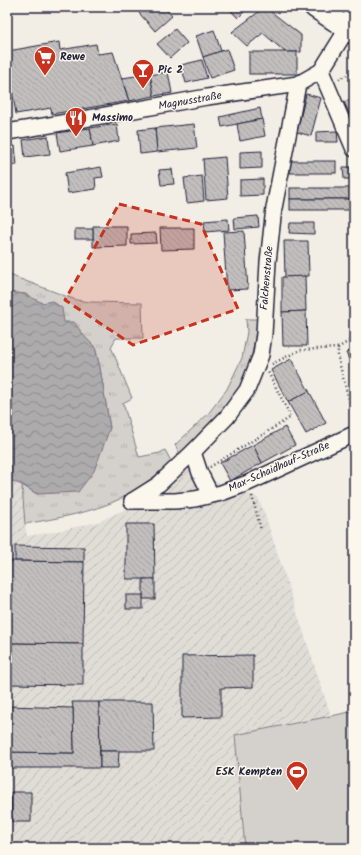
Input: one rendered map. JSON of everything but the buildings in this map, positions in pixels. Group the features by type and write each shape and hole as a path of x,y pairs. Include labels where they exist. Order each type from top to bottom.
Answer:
{"main road":[{"path":"315,7 351,31"}],"street":[{"name":"Magnusstraße","path":"7,132 50,126 214,96 298,84 321,71 351,31 354,7"},
{"path":"321,71 354,149"},
{"name":"Falchenstraße","path":"132,501 159,484 193,452 227,417 247,390 260,355 264,334 268,262 274,208 298,84"},
{"name":"Max-Schaidhauf-Straße","path":"132,501 175,501 195,499 221,493 248,483 354,434"},
{"path":"193,452 200,473 212,495"}],"path":[{"path":"200,473 291,417 266,367 300,350 338,348 354,339"},
{"path":"338,348 338,358 354,418"},
{"path":"248,483 261,530"}],"highlighted area":[{"path":"119,204 201,224 238,309 133,345 65,300"}],"shaded area":[{"path":"202,451 209,478 224,486 243,491 258,498 264,512 331,716 235,735 245,848 7,848 7,479 22,485 27,536 98,522 141,502"}],"green space":[{"path":"7,274 76,300 90,302 142,303 143,338 116,338 111,347 132,398 123,403 139,457 160,453 165,450 172,463 142,486 122,498 99,508 25,524 22,485 37,494 110,428 95,347 85,337 64,322 42,303 25,294 7,292"},
{"path":"246,319 257,319 252,354 241,387 222,414 180,454 175,445 208,414 227,389 242,358 247,332"},
{"name":"ESK Kempten","path":"354,711 354,848 245,848 235,735"}],"water":[{"path":"7,292 25,294 42,303 52,301 62,308 64,322 74,322 85,337 95,347 110,428 94,471 78,492 37,494 22,485 7,479"}],"place":[{"name":"Rewe","path":"45,76"},
{"name":"Pic 2","path":"143,90"},
{"name":"Massimo","path":"76,138"},
{"name":"ESK Kempten","path":"297,792"}]}
